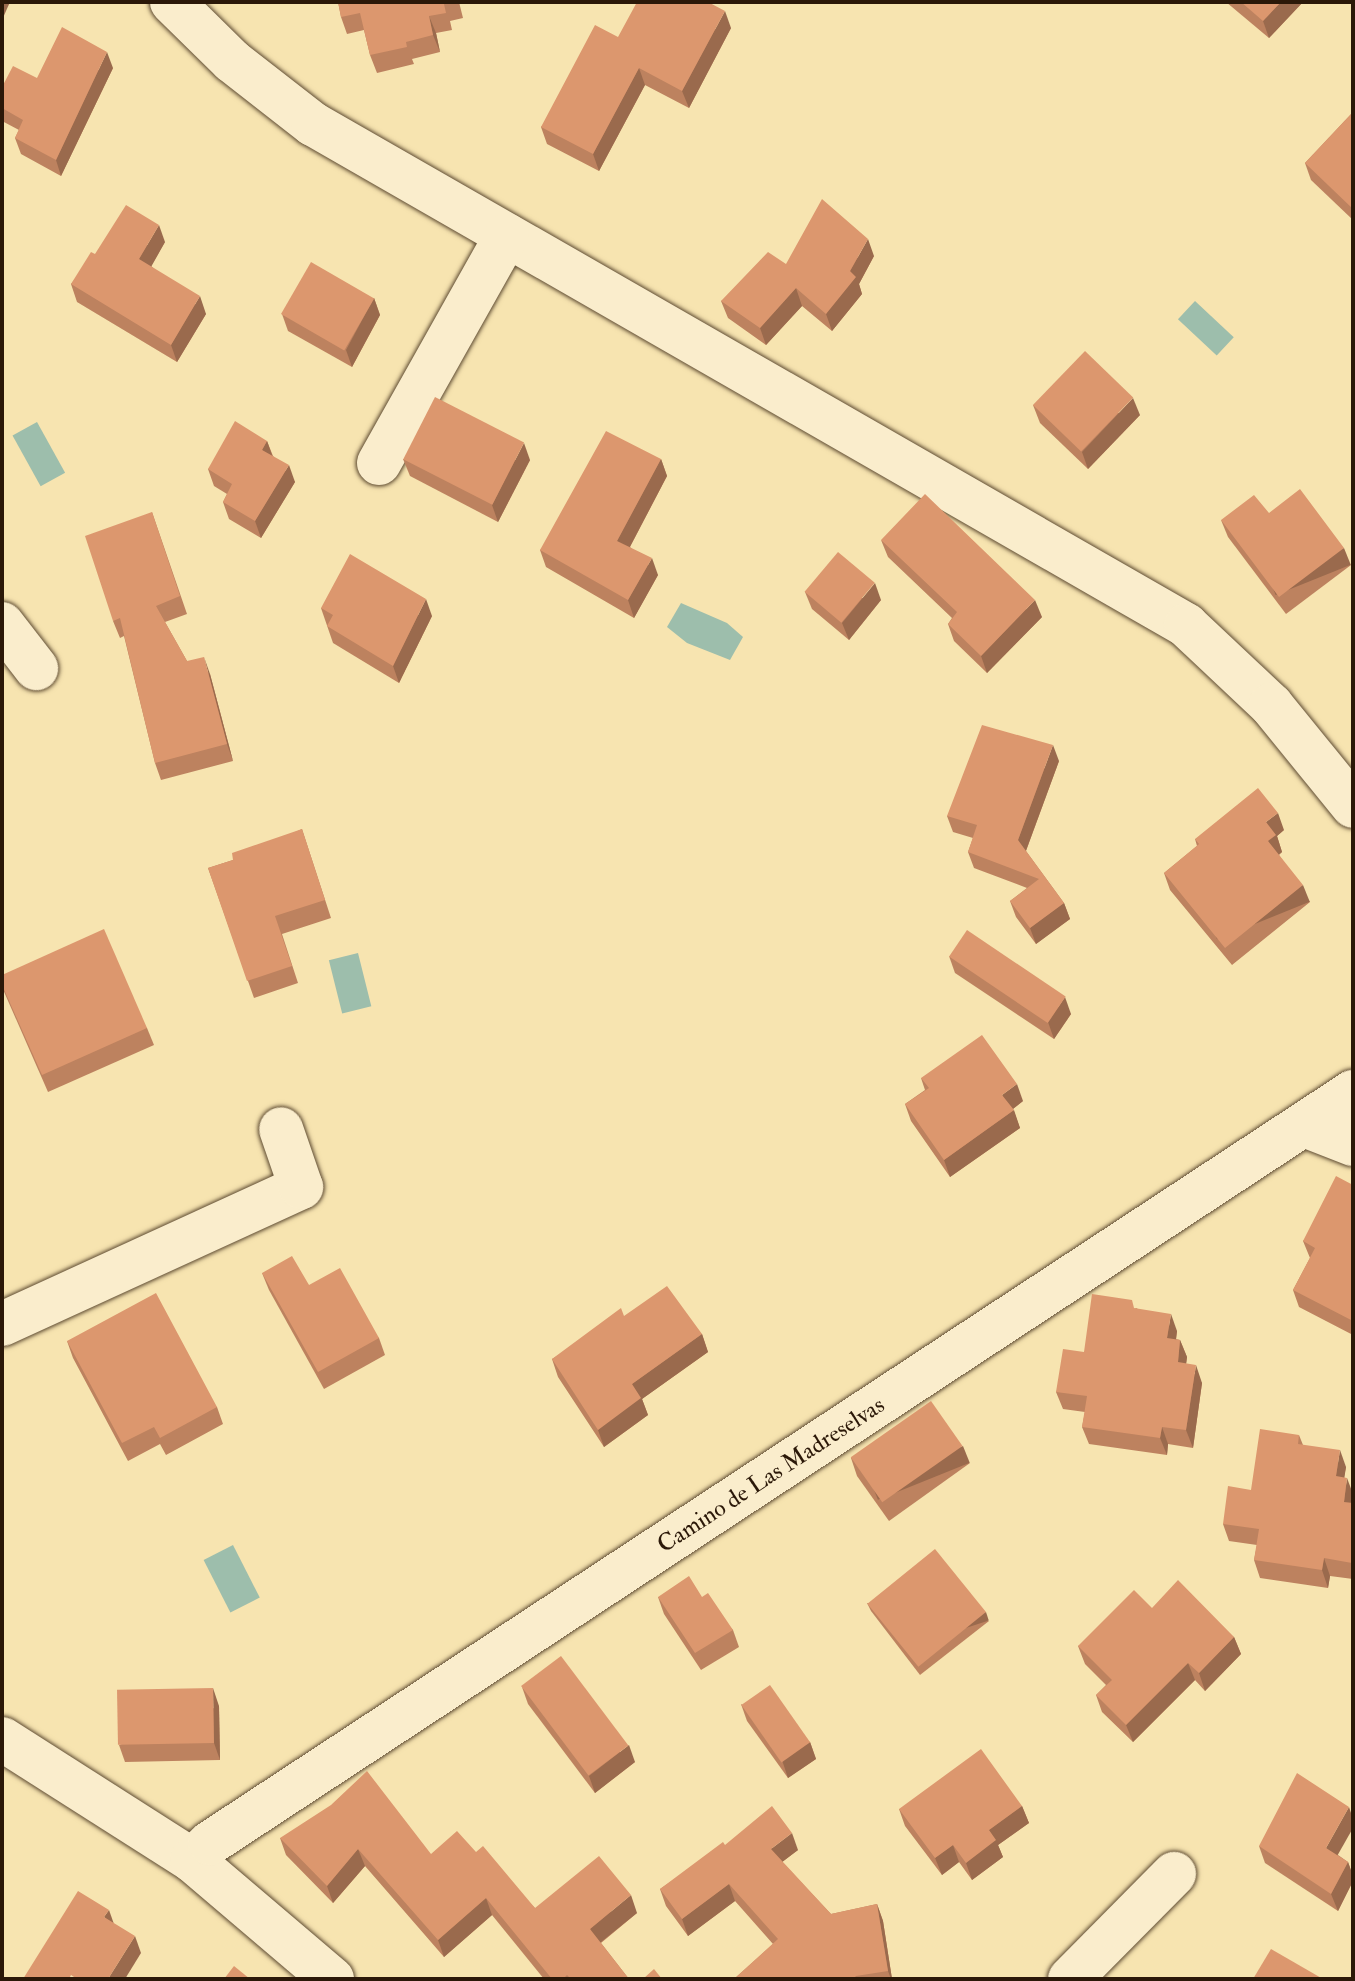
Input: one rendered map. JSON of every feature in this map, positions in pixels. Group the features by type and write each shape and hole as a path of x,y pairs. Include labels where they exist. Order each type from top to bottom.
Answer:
{"street":[{"path":"172,2 232,61 313,124 1186,625 1271,705 1353,806"},
{"path":"379,463 507,235"},
{"path":"2,624 36,668"},
{"name":"Camino de Las Madreselvas","path":"192,1860 236,1826 1353,1092"},
{"path":"1304,1125 1353,1144"},
{"path":"2,1324 301,1187 281,1129"},
{"path":"2,1739 192,1860 332,1979"},
{"path":"1070,1979 1174,1874"}],"shaded area":[{"path":"1195,301 1234,337 1217,355 1178,319"},
{"path":"37,422 65,473 41,486 13,436"},
{"path":"681,603 727,623 743,637 730,660 687,643 667,627"},
{"path":"358,953 371,1006 342,1014 329,960"},
{"path":"233,1545 260,1598 230,1613 204,1560"}],"building":[{"path":"338,2 451,2 444,4 446,13 429,16 433,35 406,42 407,47 370,55 360,13 341,17"},
{"path":"637,2 708,2 725,11 682,91 639,68 593,154 541,127 595,25 618,37"},
{"path":"1241,2 1281,2 1263,21"},
{"path":"62,27 107,52 56,160 15,138 23,120 2,108 2,87 13,66 37,78"},
{"path":"1353,112 1353,209 1305,163"},
{"path":"822,199 868,239 850,271 856,277 826,314 796,288 760,328 721,301 768,252 786,264"},
{"path":"126,205 159,225 139,259 200,296 171,345 71,284 91,252 95,254"},
{"path":"311,262 374,298 344,350 281,314"},
{"path":"1085,351 1133,398 1081,451 1033,405"},
{"path":"435,397 524,442 492,505 403,459"},
{"path":"235,421 267,441 262,450 289,465 255,521 223,502 232,484 208,469"},
{"path":"606,431 661,459 617,541 652,558 628,600 540,550"},
{"path":"1300,489 1344,548 1279,597 1221,520 1254,495 1269,513"},
{"path":"925,494 1035,600 981,656 948,624 957,612 881,540"},
{"path":"152,512 180,596 156,606 187,661 204,657 227,744 155,763 120,618 113,621 85,536"},
{"path":"838,552 875,583 841,623 805,592"},
{"path":"350,554 426,599 393,666 327,626 333,615 321,608"},
{"path":"982,725 1053,745 1018,840 1064,903 1030,928 1010,901 1039,879 968,852 977,825 947,816"},
{"path":"1258,788 1278,813 1266,822 1276,835 1268,841 1303,885 1225,948 1164,873 1199,844 1195,839"},
{"path":"302,829 325,900 275,916 292,966 247,981 208,868 233,860 232,853"},
{"path":"104,929 147,1028 42,1075 2,985 2,975"},
{"path":"967,930 1066,997 1048,1023 949,957"},
{"path":"982,1035 1017,1084 1002,1095 1014,1110 944,1160 905,1104 929,1088 921,1078"},
{"path":"1336,1176 1353,1185 1353,1321 1293,1290 1315,1248 1303,1241"},
{"path":"292,1256 309,1285 340,1268 379,1338 318,1372 262,1273"},
{"path":"667,1286 702,1334 632,1384 641,1398 598,1430 552,1359 621,1308 624,1316"},
{"path":"156,1293 217,1407 160,1438 154,1427 122,1443 67,1341"},
{"path":"1092,1294 1132,1300 1134,1308 1171,1314 1167,1338 1180,1340 1178,1362 1196,1365 1186,1430 1162,1427 1160,1438 1082,1427 1087,1396 1056,1392 1063,1349 1084,1352"},
{"path":"931,1401 963,1446 882,1502 851,1457"},
{"path":"1260,1429 1299,1435 1298,1444 1340,1450 1336,1476 1347,1478 1344,1502 1353,1503 1352,1563 1324,1558 1322,1570 1254,1560 1259,1529 1223,1524 1228,1486 1251,1490"},
{"path":"935,1549 986,1612 918,1667 867,1604"},
{"path":"689,1576 702,1597 708,1593 733,1630 695,1653 658,1597"},
{"path":"1178,1580 1234,1637 1199,1673 1188,1663 1126,1725 1096,1695 1112,1680 1078,1646 1134,1590 1152,1608"},
{"path":"561,1656 628,1745 588,1776 521,1686"},
{"path":"770,1685 810,1742 781,1762 741,1705"},
{"path":"213,1688 214,1743 118,1745 117,1690"},
{"path":"981,1749 1022,1806 989,1830 996,1840 966,1863 953,1845 935,1858 899,1809"},
{"path":"367,1771 431,1854 457,1831 476,1852 483,1846 535,1908 599,1856 631,1895 590,1929 629,1979 571,1979 567,1975 563,1979 552,1979 486,1898 438,1940 358,1849 327,1886 280,1838 331,1805"},
{"path":"1297,1773 1349,1807 1326,1848 1348,1862 1331,1894 1259,1846"},
{"path":"772,1806 792,1833 771,1849 831,1914 877,1904 888,1971 853,1979 734,1979 778,1939 729,1884 682,1919 660,1889 723,1842 725,1845"},
{"path":"78,1891 109,1910 104,1917 135,1936 108,1979 77,1979 71,1975 69,1979 23,1979"},
{"path":"1271,1949 1323,1979 1253,1979"},
{"path":"234,1966 250,1979 224,1979"},
{"path":"654,1969 662,1979 643,1979"}]}
